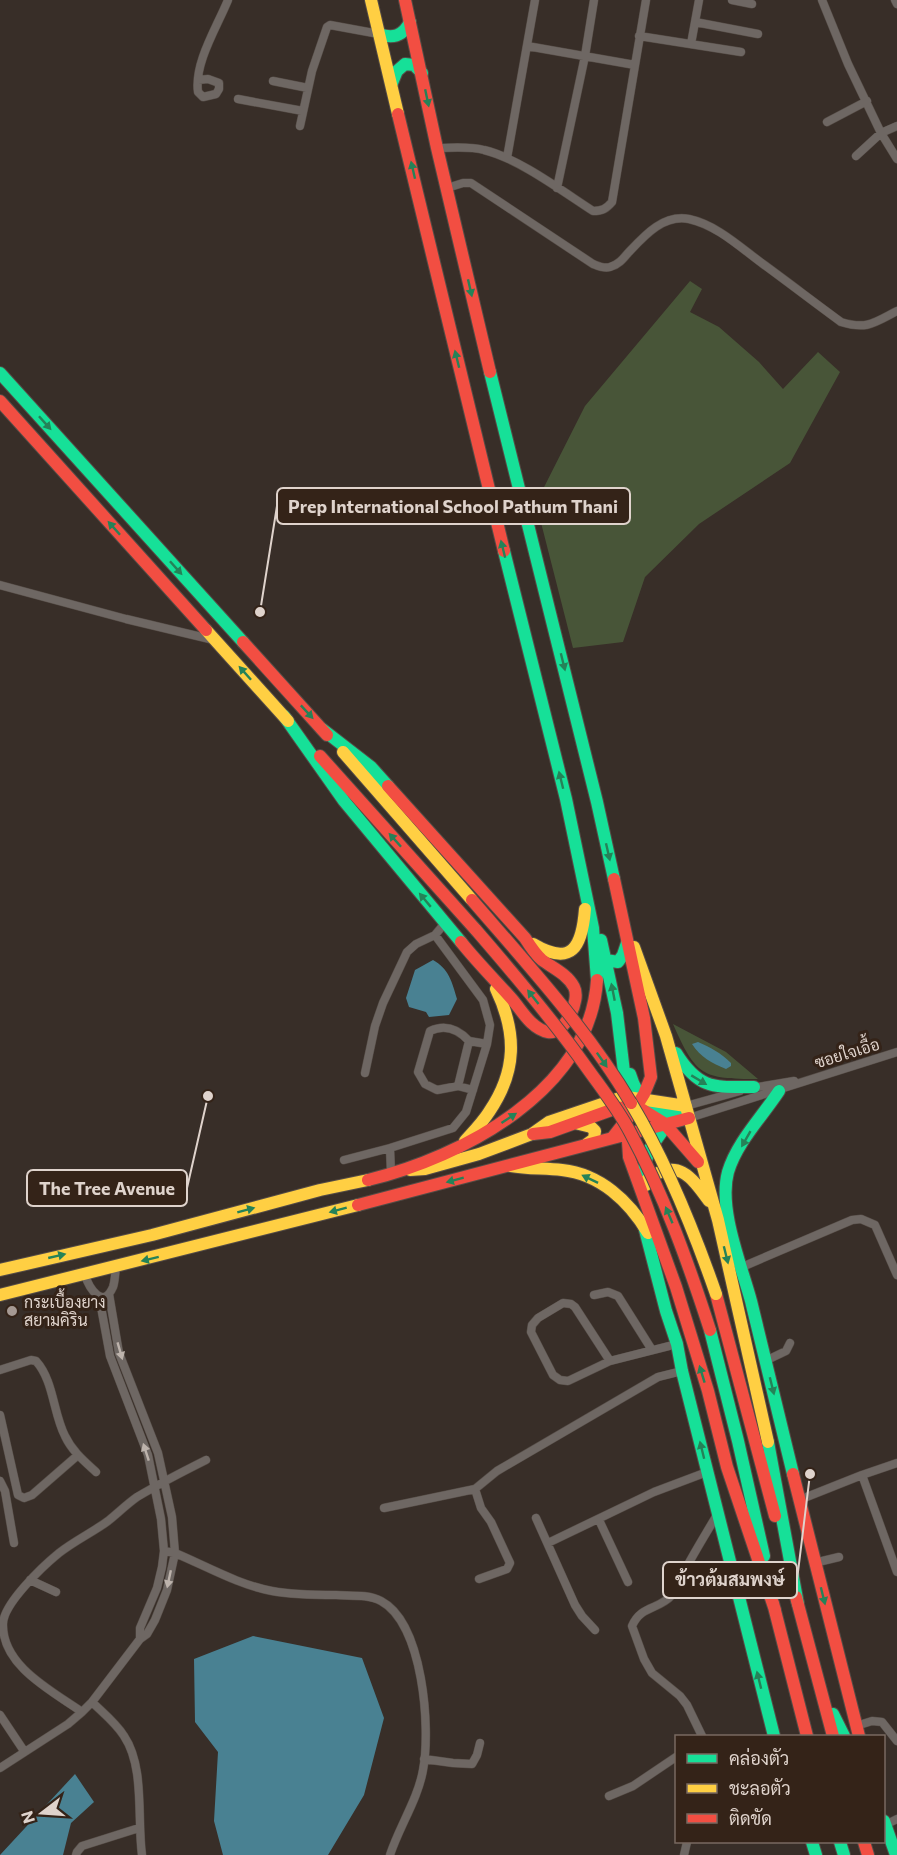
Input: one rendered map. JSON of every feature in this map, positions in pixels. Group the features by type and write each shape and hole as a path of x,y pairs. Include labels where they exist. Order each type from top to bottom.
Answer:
{"main road":[{"path":"371,0 566,799 596,948 595,991 589,1022 562,1070 542,1092 516,1114 460,1146 395,1172"},
{"path":"0,1270 173,1230 312,1192 395,1172 425,1169 479,1154 532,1134 550,1132 633,1102 648,1086 651,1068 644,1018 623,918 579,726 437,148 405,0"},
{"path":"379,34 397,37 406,30 410,22"},
{"path":"392,83 399,66 404,63 414,65 422,73"},
{"path":"3,376 322,729 472,900 582,1031 620,1086 666,1170 702,1253 716,1294 832,1735"},
{"path":"0,401 476,930 521,982 613,1104 675,1230 701,1300 738,1441 775,1610 806,1735"},
{"path":"284,716 344,801 489,977 511,998 531,1023 543,1032 564,1027 576,999 576,991 569,981 539,958 525,938 371,767 322,729"},
{"path":"525,938 543,951 559,955 578,945 584,931 583,878"},
{"path":"583,878 606,960 622,1047 634,1088 627,1127 630,1157 676,1287 708,1391 727,1467 775,1610"},
{"path":"623,918 666,1036 716,1215 772,1456 798,1604"},
{"path":"606,960 618,962 623,955 627,941"},
{"path":"460,1146 492,1109 508,1074 511,1058 513,1043 509,1018 489,977"},
{"path":"666,1036 688,1072 701,1083 719,1088 754,1088"},
{"path":"779,1091 734,1157 727,1172 725,1197 814,1563 858,1731"},
{"path":"633,1102 676,1114 688,1112"},
{"path":"633,1102 676,1133 701,1164"},
{"path":"532,1134 549,1122 633,1102 688,1112"},
{"path":"0,1295 85,1275 587,1144 613,1137 627,1127 666,1124 688,1112"},
{"path":"643,1198 642,1176 646,1157 666,1124 676,1114"},
{"path":"574,1123 591,1127 595,1131 596,1136 587,1144"},
{"path":"508,1165 526,1170 569,1171 584,1175 617,1194 644,1226 676,1287"},
{"path":"643,1198 647,1180 653,1175 666,1169 682,1171 691,1178 734,1237"},
{"path":"644,1226 677,1344 773,1735"},
{"path":"747,1288 755,1376"},
{"path":"819,1686 843,1735"},
{"path":"798,1705 801,1735"},
{"path":"885,1826 896,1855"}],"street":[{"path":"198,80 207,48 228,0"},
{"path":"507,158 535,0"},
{"path":"557,188 585,56 594,0"},
{"path":"437,148 482,149 507,158 593,211 608,208 612,202 646,0"},
{"path":"691,44 699,0"},
{"path":"732,0 752,4"},
{"path":"822,0 848,64 881,133 897,159"},
{"path":"895,0 897,4"},
{"path":"695,22 758,34"},
{"path":"300,126 308,88 327,27 330,25 379,34"},
{"path":"639,36 741,52"},
{"path":"527,46 635,65"},
{"path":"273,81 308,88"},
{"path":"238,99 303,111"},
{"path":"827,122 867,101"},
{"path":"856,156 881,133 897,126"},
{"path":"447,188 471,183 602,268 611,267 620,262 645,235 664,223 673,219 689,219 712,227 733,241 841,322 861,327 897,311"},
{"path":"0,585 215,640"},
{"path":"365,1073 375,1026 407,952 416,944 435,935 445,923"},
{"path":"344,1160 453,1128 466,1112 487,1044 490,1025 483,1000 435,935"},
{"path":"473,1090 458,1086 437,1090 425,1084 418,1072 430,1031 438,1027 449,1028 461,1032 469,1041 487,1044"},
{"path":"458,1086 469,1041"},
{"name":"ซอยใจเอื้อ","path":"804,1080 897,1052"},
{"path":"688,1112 754,1088 804,1080"},
{"path":"688,1112 779,1091 804,1080"},
{"path":"390,1148 395,1172"},
{"path":"742,1267 852,1220 861,1219 875,1226 897,1275"},
{"path":"0,1768 68,1724 92,1702 140,1639 147,1634 167,1590 175,1553 172,1517 158,1453 119,1353 109,1294 114,1283 116,1267"},
{"path":"85,1275 88,1286 99,1296 110,1356 148,1455 161,1518 164,1551 157,1588 140,1628 140,1639"},
{"path":"594,1295 608,1292 618,1296 652,1350"},
{"path":"99,1296 109,1294"},
{"path":"610,1361 571,1304 563,1303 538,1318 532,1325 531,1332 553,1376 560,1380 568,1381 577,1378 610,1361 677,1344"},
{"path":"765,1361 786,1351 790,1343"},
{"path":"0,1370 31,1360 36,1361 45,1375 65,1437 78,1455 96,1472"},
{"path":"384,1508 475,1489 497,1471 658,1377 682,1371"},
{"path":"0,1415 3,1441 18,1495 24,1498 32,1495 78,1455"},
{"path":"82,1712 36,1680 10,1652 2,1636 4,1612 30,1580 60,1552 107,1521 136,1498 206,1460"},
{"path":"799,1500 897,1463"},
{"path":"548,1543 665,1487 707,1472"},
{"path":"862,1475 897,1572"},
{"path":"0,1481 5,1491 14,1543"},
{"path":"475,1489 481,1508 491,1522 510,1563 507,1569 478,1579"},
{"path":"701,1735 687,1705 680,1696 652,1673 644,1659 632,1626 644,1611 674,1594 717,1513"},
{"path":"536,1518 574,1605 595,1630"},
{"path":"599,1520 628,1582"},
{"path":"164,1551 175,1553 269,1590 292,1594 368,1596 380,1600 393,1609 402,1621 411,1644 424,1695 426,1738 423,1771 418,1789 396,1836 390,1855"},
{"path":"814,1563 839,1557"},
{"path":"30,1580 56,1592"},
{"path":"92,1702 124,1736 133,1756 137,1778 142,1855"},
{"path":"0,1715 24,1752"},
{"path":"858,1731 872,1721 882,1722 897,1741"},
{"path":"424,1759 472,1764 480,1743"},
{"path":"609,1796 640,1782 675,1758"},
{"path":"76,1855 82,1846 139,1828"}],"green space":[{"path":"690,281 702,289 690,312 719,327 759,362 783,389 818,352 840,372 790,463 699,524 645,577 623,642 573,648 536,503 585,406"},
{"path":"673,1024 726,1052 758,1079 724,1078 703,1071 688,1055"}],"water":[{"path":"433,960 446,972 457,999 449,1015 429,1017 426,1012 409,1007 406,998 415,970"},
{"path":"698,1042 719,1053 731,1063 731,1066 726,1069 707,1059 692,1044"},
{"path":"253,1636 362,1658 384,1718 364,1795 328,1855 223,1855 214,1821 218,1752 195,1722 194,1659"},
{"path":"75,1774 94,1802 71,1823 63,1855 0,1855"}],"traffic: fast":[{"path":"379,34 397,35 410,22"},
{"path":"392,83 397,71 405,64 414,65 422,73"},
{"path":"490,372 614,879"},
{"path":"0,373 243,642"},
{"path":"504,551 566,799 593,928 597,980"},
{"path":"284,716 344,801 461,942"},
{"path":"322,729 371,767 388,786"},
{"path":"601,940 617,1013 627,1097"},
{"path":"606,960 618,962 627,943"},
{"path":"676,1053 692,1074 709,1084 754,1087"},
{"path":"630,1074 639,1094 651,1105 688,1118"},
{"path":"779,1091 737,1150 728,1172 726,1203 732,1236 751,1301 793,1474"},
{"path":"643,1171 649,1150 668,1123"},
{"path":"644,1226 677,1344 774,1735"},
{"path":"710,1330 764,1556"},
{"path":"768,1442 798,1604"},
{"path":"833,1714 844,1735"},
{"path":"885,1824 896,1855"},
{"path":"812,1843 816,1855"},
{"path":"840,1843 844,1855"}],"traffic: slow":[{"path":"371,0 398,114"},
{"path":"206,630 288,721"},
{"path":"343,752 472,900"},
{"path":"533,944 557,954 566,953 572,949 578,943 581,934 585,909"},
{"path":"634,947 666,1036 718,1220 768,1442"},
{"path":"465,1141 483,1120 498,1097 509,1067 511,1052 508,1021 496,989"},
{"path":"410,1170 425,1169 479,1154 532,1134 549,1122 617,1099 627,1097 686,1106"},
{"path":"631,1103 678,1196 716,1294"},
{"path":"575,1123 591,1127 595,1131 594,1139 587,1144"},
{"path":"511,1166 562,1170 589,1177 601,1183 622,1200 648,1233"},
{"path":"646,1185 647,1180 658,1173 675,1170 689,1177 709,1201"},
{"path":"0,1270 152,1235 320,1190 368,1180"},
{"path":"0,1295 358,1205"}],"traffic: jam":[{"path":"405,0 490,372"},
{"path":"398,114 504,551"},
{"path":"0,401 206,630"},
{"path":"243,642 327,735"},
{"path":"320,756 476,930"},
{"path":"388,786 525,938 537,955 571,982 576,993 573,1008 566,1023 548,1032 536,1027 461,942"},
{"path":"613,1137 635,1109 651,1077 644,1018 614,879"},
{"path":"472,900 576,1023 631,1103"},
{"path":"476,930 561,1033 610,1099 625,1124 664,1204 710,1330"},
{"path":"368,1180 443,1155 480,1136 516,1113 547,1086 572,1054 589,1019 597,980"},
{"path":"533,1134 550,1132 617,1108 631,1107 643,1110 664,1123 698,1162"},
{"path":"358,1205 689,1118"},
{"path":"627,1126 629,1157 676,1287 708,1391 727,1467 775,1610"},
{"path":"716,1294 775,1516"},
{"path":"793,1474 859,1735"},
{"path":"796,1597 833,1735"},
{"path":"773,1603 807,1735"},
{"path":"864,1843 868,1855"}],"place":[{"name":"Prep International School Pathum Thani","path":"260,612"},
{"name":"The Tree Avenue","path":"208,1096"},
{"name":"กระเบื้องยาง สยามคิริน","path":"12,1311"},
{"name":"ข้าวต้มสมพงษ์","path":"810,1474"}]}
